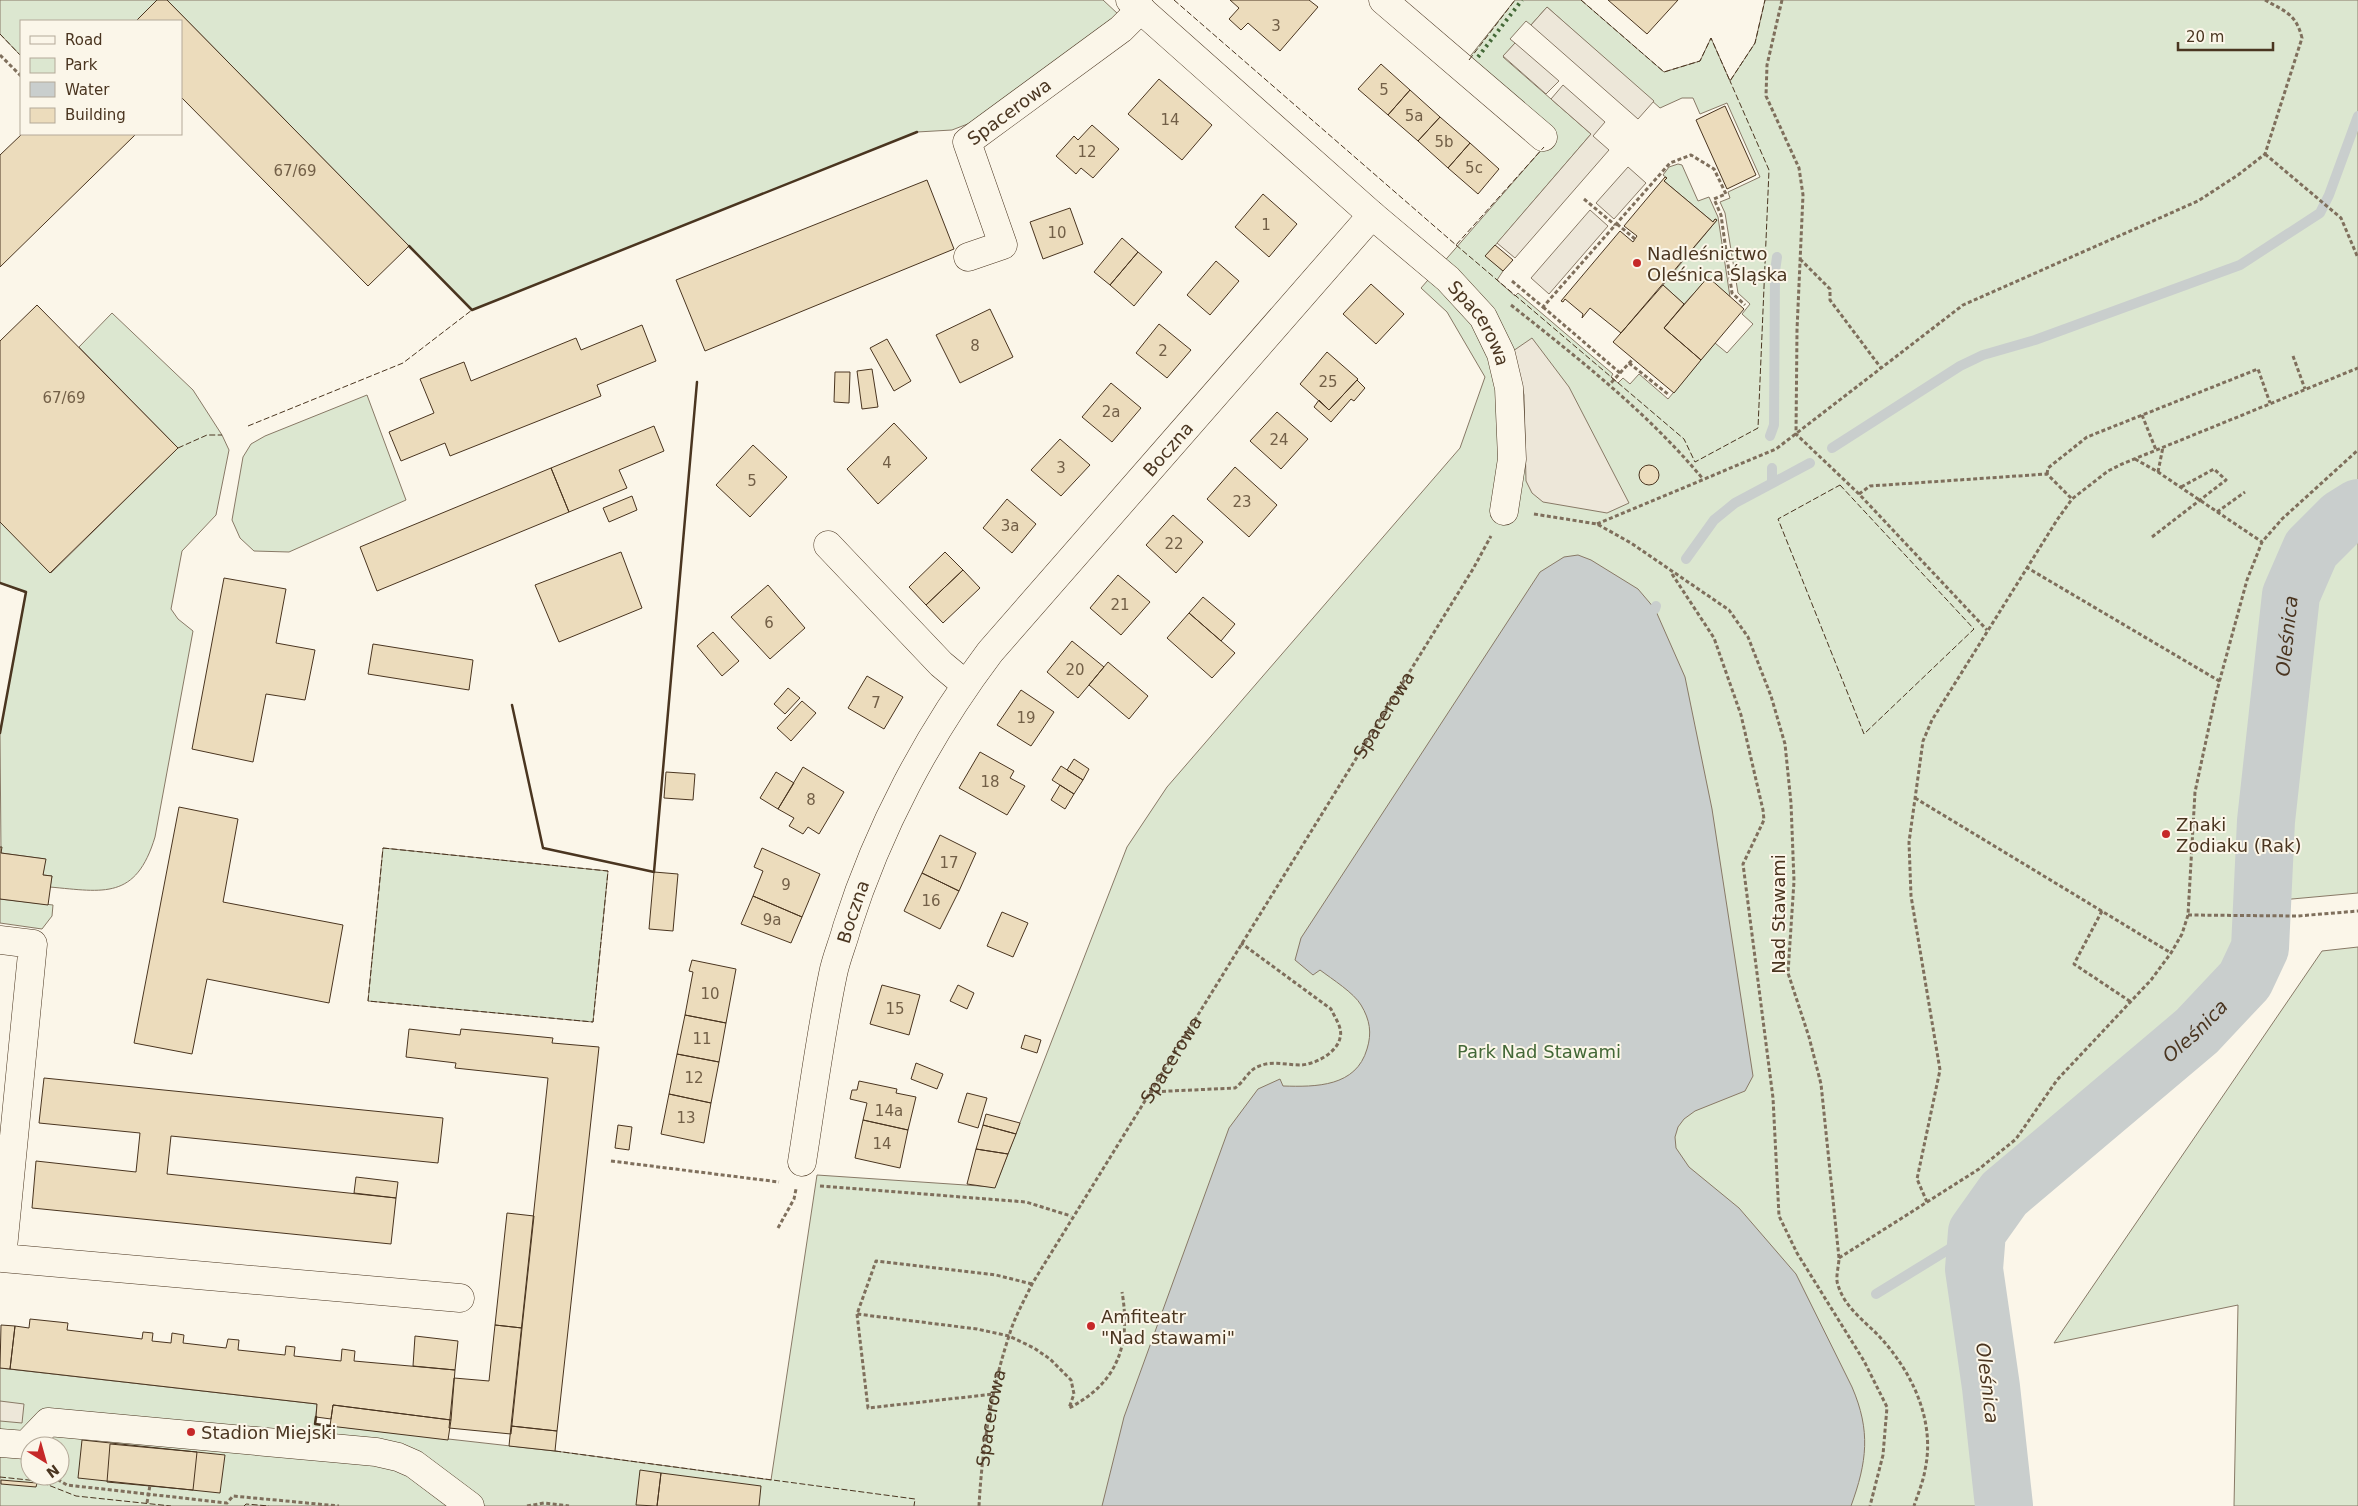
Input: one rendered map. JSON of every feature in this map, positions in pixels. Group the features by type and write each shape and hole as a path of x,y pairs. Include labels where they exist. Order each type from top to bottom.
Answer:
{"street":[{"path":"1382,0 1543,137"},
{"name":"Spacerowa","path":"968,257 1003,245 967,142 1121,29 1135,4 1466,296 1483,317 1501,354 1509,388 1512,459 1504,510"},
{"name":"Boczna","path":"800,1173 833,973 857,894 883,830 922,757 966,684 996,644 1372,215"},
{"path":"828,545 942,664 966,684"},
{"path":"0,940 33,944 2,1258 460,1298"},
{"path":"0,1442 26,1445 48,1422 376,1452 398,1456 414,1464 470,1506"}],"path":[{"path":"1782,0 1767,65 1766,96 1800,168 1803,196 1797,330 1796,434 1860,494 1987,630"},
{"path":"1597,524 1776,448 1963,305 2198,201 2238,175 2265,154 2302,38 2299,23 2290,15 2265,0"},
{"path":"0,55 20,75"},
{"path":"2265,154 2331,207 2341,218 2358,258"},
{"path":"1543,307 1670,163 1691,155 1714,169 1726,194 1714,199 1721,215 1732,293 1745,305"},
{"path":"1584,199 1635,239"},
{"path":"1800,259 1830,289 1830,300 1881,368"},
{"path":"1512,281 1620,373"},
{"path":"1510,303 1610,384 1676,447 1703,479"},
{"path":"2293,356 2305,389"},
{"path":"1610,384 1633,359"},
{"path":"1629,363 1669,395"},
{"path":"1927,1202 1917,1179 1940,1070 1911,896 1909,842 1923,741 1932,720 2026,568 2072,499 2108,471 2358,368"},
{"path":"2047,474 2048,468 2087,436 2258,369 2270,403"},
{"path":"2142,415 2156,450"},
{"path":"2158,472 2163,447"},
{"path":"1839,1258 1978,1169 2016,1139 2057,1080 2131,1002 2171,953 2182,934 2188,915 2195,792 2247,580 2262,542 2282,519 2358,450"},
{"path":"2135,459 2181,487 2262,542"},
{"path":"2152,537 2226,480 2214,469 2181,487"},
{"path":"1860,494 1870,486 2047,474 2072,499"},
{"path":"2217,512 2245,492"},
{"name":"Nad Stawami","path":"1504,510 1597,524 1631,544 1729,610 1748,637 1771,696 1785,744 1791,803 1794,881 1788,973 1809,1037 1821,1084 1839,1258 1837,1284 1852,1310 1879,1336 1899,1360 1914,1385 1922,1406 1928,1439 1926,1469 1914,1506"},
{"name":"Spacerowa","path":"979,1506 981,1467 994,1394 1009,1336 1032,1284 1071,1216 1473,569 1504,510"},
{"path":"2026,568 2221,682"},
{"path":"1670,572 1714,638 1741,715 1763,810 1764,820 1743,864 1773,1098 1779,1216 1798,1253 1864,1361 1887,1407 1883,1456 1870,1506"},
{"path":"1915,798 2171,953"},
{"path":"2102,911 2074,964 2131,1002"},
{"path":"2188,915 2298,916 2358,911"},
{"path":"1149,1092 1235,1088 1244,1082 1255,1068 1269,1063 1302,1066 1327,1055 1337,1046 1341,1037 1339,1024 1331,1009 1241,943"},
{"path":"611,1161 800,1173 1026,1202 1071,1216"},
{"path":"778,1228 794,1199 800,1173"},
{"path":"994,1394 868,1408 857,1314 876,1262 996,1275 1032,1284"},
{"path":"857,1314 977,1329 1009,1336 1050,1358 1071,1380 1074,1394 1069,1408 1085,1400 1100,1387 1113,1370 1121,1350 1125,1332 1122,1292"},
{"path":"70,1485 226,1503 233,1496 339,1506"},
{"path":"147,1503 150,1485"},
{"path":"528,1506 544,1503 569,1506"}],"green space":[{"path":"0,0 157,0 137,20 20,20 20,55 0,34"},
{"path":"167,0 1103,0 1118,14 978,120 952,130 917,132 472,310"},
{"name":"Park Nad Stawami","path":"1515,0 1581,0 1664,72 1700,61 1711,38 1730,81 1755,43 1765,0 2358,0 2358,491 2325,513 2297,544 2280,577 2264,672 2240,972 2025,1158 1960,1223 1957,1261 1965,1325 1976,1385 1987,1506 0,1506 0,1368 317,1404 315,1424 555,1451 771,1480 817,1175 995,1187 1127,847 1167,787 1460,448 1485,377 1447,312 1421,288 1556,133 1468,59","holes":["1547,7 1660,108 1682,98 1693,98 1700,114 1727,103 1760,177 1728,192 1730,198 1720,202 1725,213 1738,293 1750,304 1742,314 1753,324 1727,353 1715,343 1668,399 1639,374 1630,384 1623,378 1618,383 1611,377 1613,374 1518,293 1515,296 1497,280 1503,271 1486,256 1591,134 1503,57 1515,43 1510,39 1526,21 1531,25"]},
{"path":"1678,164 1682,165 1698,201 1709,197 1718,217 1730,297 1708,278 1684,304 1663,285 1717,220 1715,219 1713,222 1664,181 1667,178 1663,175 1669,167"},
{"path":"112,313 193,390 222,435 229,450 216,515 182,551 171,609 178,619 193,631 155,837 147,857 138,872 128,882 116,888 87,890 50,887 52,876 43,875 45,859 1,853 0,733 26,593 0,583 0,521 51,573 178,448 79,347"},
{"path":"367,395 406,500 289,552 254,551 240,538 232,520 243,457 251,444 265,436"},
{"path":"2358,538 2358,893 2281,900 2302,605 2344,548"},
{"path":"383,848 608,871 593,1022 368,1001"},
{"path":"0,899 53,905 52,916 42,929 0,923"},
{"path":"2358,947 2358,1506 2234,1506 2238,1305 2054,1343 2322,951"}],"shaded area":[{"path":"1547,7 1654,101 1638,119 1531,25"},
{"path":"1515,43 1559,81 1546,94 1503,56"},
{"path":"1563,85 1605,122 1593,136 1609,150 1515,258 1497,243 1591,134 1551,99"},
{"path":"1628,167 1646,183 1614,219 1596,203"},
{"path":"1590,210 1608,226 1549,294 1531,278"},
{"path":"1532,338 1569,387 1629,503 1607,513 1543,502 1532,493 1526,481 1524,395 1513,351"},
{"path":"0,1401 24,1404 22,1423 0,1421"}],"water":[{"path":"1578,555 1591,560 1638,589 1655,609 1685,677 1712,809 1753,1076 1745,1091 1695,1111 1684,1119 1678,1127 1675,1137 1676,1148 1689,1167 1739,1208 1796,1274 1852,1387 1862,1418 1865,1446 1861,1475 1851,1506 1102,1506 1124,1417 1229,1128 1258,1089 1280,1079 1283,1086 1309,1086 1321,1085 1344,1078 1362,1062 1367,1049 1369,1027 1361,1005 1348,991 1320,970 1313,975 1295,960 1301,938 1540,572 1564,557"}],"building":[{"path":"157,0 167,0 409,246 368,286 182,98 182,20 137,20"},
{"path":"1230,0 1309,0 1318,7 1280,51 1248,23 1241,30 1229,19 1239,8"},
{"path":"1608,0 1678,0 1647,34"},
{"path":"1381,64 1410,90 1388,115 1358,89"},
{"path":"1159,79 1212,125 1182,160 1128,114"},
{"path":"1410,90 1440,117 1418,141 1388,115"},
{"path":"1725,106 1756,175 1727,189 1696,120"},
{"path":"1440,117 1470,143 1448,168 1418,141"},
{"path":"1092,125 1119,149 1093,178 1081,168 1076,174 1056,156 1074,136 1078,140"},
{"path":"21,135 135,135 0,267 0,155"},
{"path":"1470,143 1499,169 1478,194 1448,168"},
{"name":"Nadleśnictwo Oleśnica Śląska","path":"1665,177 1667,178 1664,181 1713,222 1715,219 1717,220 1621,333 1590,308 1582,318 1583,314 1565,299 1563,302 1561,301 1620,231 1633,242 1637,236 1624,226"},
{"path":"927,180 954,249 705,351 676,280"},
{"path":"1263,194 1297,224 1269,257 1235,227"},
{"path":"1070,208 1083,244 1043,259 1030,222"},
{"path":"1122,238 1138,252 1110,285 1094,272"},
{"path":"1495,245 1513,260 1503,271 1485,256"},
{"path":"1138,252 1162,272 1134,306 1110,285"},
{"path":"1216,261 1239,281 1210,315 1187,295"},
{"path":"1708,277 1744,309 1701,360 1664,328"},
{"path":"1371,284 1404,314 1376,344 1343,314"},
{"path":"1663,285 1684,304 1664,328 1701,360 1674,393 1613,342"},
{"path":"37,305 178,448 50,573 0,522 0,341"},
{"path":"990,309 1013,357 960,383 936,335"},
{"path":"1159,324 1191,350 1167,378 1136,353"},
{"path":"642,325 656,361 597,385 601,396 450,456 445,443 401,461 389,432 434,413 420,379 464,362 471,381 576,338 581,350"},
{"path":"887,339 911,381 894,391 870,348"},
{"path":"1327,352 1358,379 1329,410 1300,384"},
{"path":"872,369 878,407 862,409 857,371"},
{"path":"835,372 850,372 849,403 834,402"},
{"path":"1357,380 1365,388 1354,401 1351,399 1331,422 1314,407 1319,400 1329,410"},
{"path":"1111,383 1141,408 1112,442 1082,417"},
{"path":"1277,412 1308,439 1281,469 1250,441"},
{"path":"894,423 927,458 878,504 847,469"},
{"path":"654,426 664,451 619,470 627,488 569,512 551,468"},
{"path":"1060,439 1090,465 1061,496 1031,470"},
{"path":"753,445 787,477 750,517 716,485"},
{"path":"1649,465 1656,468 1659,475 1656,482 1649,485 1642,482 1639,475 1642,468"},
{"path":"1235,467 1277,505 1249,537 1207,499"},
{"path":"551,468 569,512 377,591 360,547"},
{"path":"632,496 637,510 609,522 603,508"},
{"path":"1007,499 1036,524 1012,553 983,528"},
{"path":"1173,515 1203,542 1176,573 1146,545"},
{"path":"621,552 642,608 559,642 535,585"},
{"path":"945,552 963,570 926,605 909,587"},
{"path":"963,570 980,588 943,623 926,605"},
{"path":"1118,575 1150,602 1121,635 1090,608"},
{"path":"224,578 286,589 276,643 315,650 305,700 266,694 253,762 192,749"},
{"path":"768,585 805,628 770,659 731,617"},
{"path":"1203,597 1235,624 1221,641 1189,613"},
{"path":"1189,613 1235,653 1212,678 1167,638"},
{"path":"713,632 739,661 722,676 697,646"},
{"path":"1072,641 1104,667 1078,698 1047,672"},
{"path":"373,644 473,660 469,690 368,674"},
{"path":"1108,662 1148,696 1129,719 1089,685"},
{"path":"867,676 903,697 884,729 848,708"},
{"path":"788,688 800,698 785,714 774,704"},
{"path":"1021,690 1054,712 1031,746 997,725"},
{"path":"802,701 816,713 791,741 777,728"},
{"path":"980,752 1014,771 1010,778 1025,786 1007,815 959,788"},
{"path":"1074,759 1089,769 1083,780 1067,770"},
{"path":"1061,766 1083,780 1074,794 1052,780"},
{"path":"803,767 844,792 819,834 808,827 803,834 789,826 794,818 778,809"},
{"path":"666,772 695,774 693,800 664,798"},
{"path":"776,772 794,783 778,809 760,798"},
{"path":"1060,785 1074,794 1065,809 1051,800"},
{"path":"179,807 238,819 223,902 343,925 329,1003 207,979 192,1054 134,1043"},
{"path":"940,835 976,853 959,891 922,873"},
{"path":"0,847 2,847 1,853 46,859 43,875 52,876 48,905 0,899"},
{"path":"762,848 820,874 802,917 753,896 763,871 754,867"},
{"path":"654,872 678,874 673,931 649,929"},
{"path":"922,873 959,891 940,929 904,911"},
{"path":"753,896 802,917 791,943 741,924"},
{"path":"1002,912 1028,923 1013,957 987,946"},
{"path":"692,960 736,969 726,1023 685,1015 693,972 689,971"},
{"path":"882,985 920,995 909,1035 870,1024"},
{"path":"958,985 974,993 967,1009 950,1001"},
{"path":"685,1015 726,1023 719,1062 677,1054"},
{"path":"409,1029 460,1035 461,1029 553,1038 552,1043 599,1047 557,1431 511,1426 548,1078 455,1068 456,1063 406,1057"},
{"path":"1025,1035 1041,1040 1037,1053 1021,1048"},
{"path":"677,1054 719,1062 711,1103 669,1094"},
{"path":"916,1063 943,1074 937,1089 911,1079"},
{"path":"44,1078 443,1118 438,1163 171,1136 167,1174 396,1198 391,1244 32,1208 36,1161 136,1172 140,1133 39,1123"},
{"path":"859,1081 897,1089 896,1093 916,1097 908,1130 863,1120 867,1103 850,1099 852,1090 857,1090"},
{"path":"967,1093 987,1098 978,1128 958,1122"},
{"path":"669,1094 711,1103 704,1143 661,1134"},
{"path":"986,1114 1020,1123 1016,1134 983,1125"},
{"path":"863,1120 908,1130 900,1168 855,1158"},
{"path":"618,1125 632,1127 629,1150 615,1148"},
{"path":"983,1125 1016,1134 1008,1154 976,1149"},
{"path":"976,1149 1008,1154 995,1188 967,1184"},
{"path":"356,1177 398,1182 396,1198 354,1193"},
{"path":"507,1213 534,1216 522,1328 495,1325"},
{"path":"30,1319 68,1323 67,1330 142,1339 143,1332 153,1333 152,1341 171,1343 172,1333 184,1335 183,1343 226,1348 228,1339 239,1340 238,1350 285,1355 286,1346 295,1347 294,1356 341,1361 342,1349 355,1351 354,1361 455,1370 451,1420 333,1405 331,1419 316,1417 317,1404 10,1369 15,1326 29,1328"},
{"path":"1,1325 15,1326 10,1369 0,1368"},
{"path":"495,1325 522,1328 511,1434 449,1428 454,1378 489,1381"},
{"path":"415,1336 458,1341 455,1370 413,1366"},
{"path":"333,1405 451,1420 448,1440 330,1426"},
{"path":"511,1426 557,1431 555,1451 509,1446"},
{"path":"82,1440 225,1455 220,1493 78,1478"},
{"path":"110,1444 197,1452 193,1490 107,1482"},
{"path":"640,1470 661,1473 657,1506 636,1505"},
{"path":"661,1473 761,1486 759,1506 657,1506"},
{"path":"1,1480 20,1482 20,1486 1,1484"}],"waterway":[{"path":"1832,448 1960,366 1983,355 2035,340 2240,265 2320,213 2329,195 2358,116"},
{"path":"1770,436 1774,425 1775,271 1777,257"},
{"path":"1686,559 1714,520 1735,503 1810,463"},
{"path":"1772,468 1772,483"},
{"name":"Oleśnica","path":"2004,1506 1991,1387 1974,1269 1977,1232 2004,1194 2197,1031 2245,980 2260,948 2266,821 2291,595 2311,549 2342,518 2358,508"},
{"path":"1876,1294 1977,1232"}],"hedge":[{"path":"1478,57 1522,0"}],"fence":[{"path":"1174,0 1456,245 1544,147"},
{"path":"1469,60 1515,0"},
{"path":"1581,0 1664,72 1700,61 1711,38 1730,81 1755,43 1765,0"},
{"path":"0,34 20,55"},
{"path":"1456,245 1684,439 1695,462 1758,428 1769,170 1730,81"},
{"path":"248,426 403,363 472,310"},
{"path":"178,448 207,435 222,435"},
{"path":"1840,485 1974,629 1864,734 1778,519 1840,485"},
{"path":"383,848 608,871 593,1022 368,1001 383,848"},
{"path":"555,1451 915,1499 914,1506"},
{"path":"0,1477 38,1481 76,1496 171,1506"},
{"path":"244,1506 246,1504 269,1506"}],"wall":[{"path":"409,246 472,310 917,132"},
{"path":"512,705 543,848 654,872 697,382"},
{"path":"0,583 26,592 0,733"},
{"path":"316,1417 315,1424 330,1426"}],"place":[{"name":"Nadleśnictwo Oleśnica Śląska","path":"1637,263"},
{"name":"Znaki Zodiaku (Rak)","path":"2166,834"},
{"name":"Amfiteatr \"Nad stawami\"","path":"1091,1326"},
{"name":"Stadion Miejski","path":"191,1432"}]}
